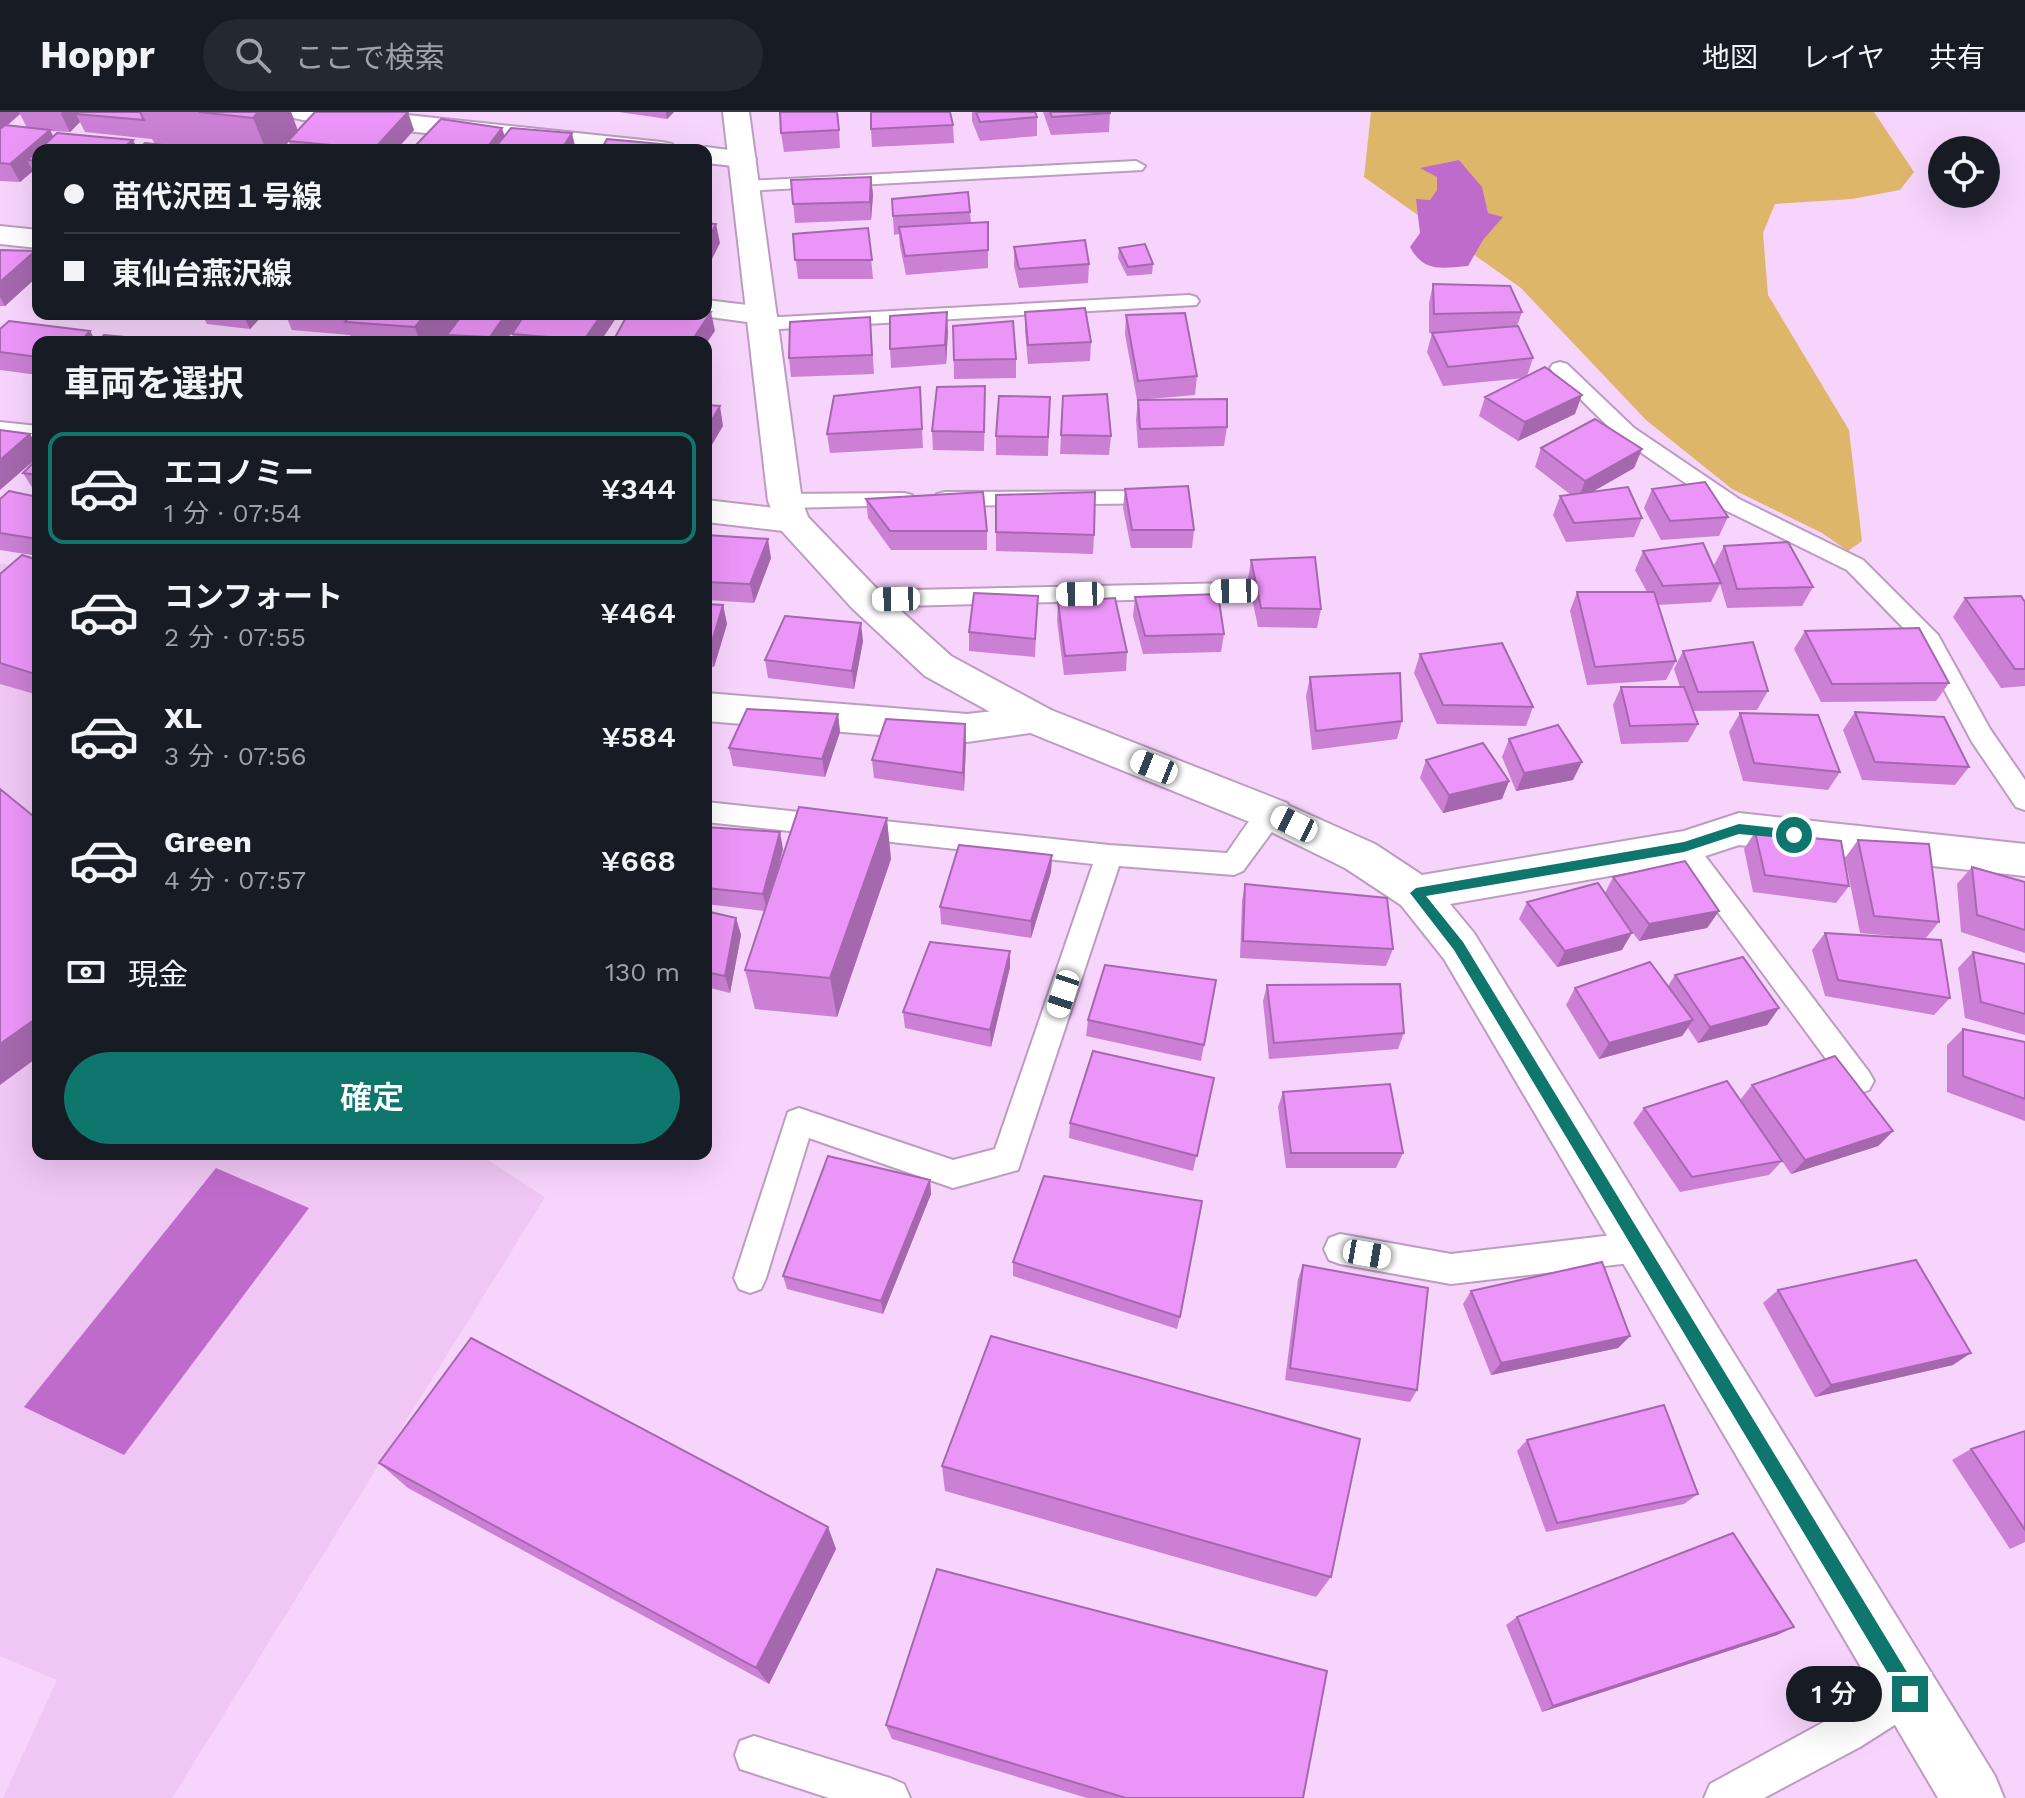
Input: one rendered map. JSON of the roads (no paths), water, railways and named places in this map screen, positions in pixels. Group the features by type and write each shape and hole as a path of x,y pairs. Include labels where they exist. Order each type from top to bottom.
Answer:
{"street":[{"path":"303,112 605,144"},
{"path":"736,112 788,511 865,599 938,666 1037,720 1272,814 1360,856 1416,893 1459,946 1973,1798"},
{"path":"712,158 744,172"},
{"path":"0,235 32,238"},
{"path":"712,310 762,320"},
{"path":"0,432 32,435"},
{"path":"712,511 788,511"},
{"path":"712,707 967,728 1037,720"},
{"path":"1416,893 1684,847 1739,829 2025,860"}],"lane":[{"path":"744,172 1136,166"},
{"path":"762,320 1189,301"},
{"path":"1560,368 1627,433 1731,504 1855,565 1930,641 1981,735 2025,800"},
{"path":"788,511 1171,498"},
{"path":"865,599 1234,591"},
{"path":"712,813 1109,855 1234,864 1272,814"},
{"path":"1684,847 1859,1081"},
{"path":"750,1278 799,1121 953,1174 1007,1160 1109,855"},
{"path":"1340,1249 1451,1269 1639,1247"},
{"path":"1724,1798 1846,1733 1910,1694"},
{"path":"754,1755 890,1798"}]}
